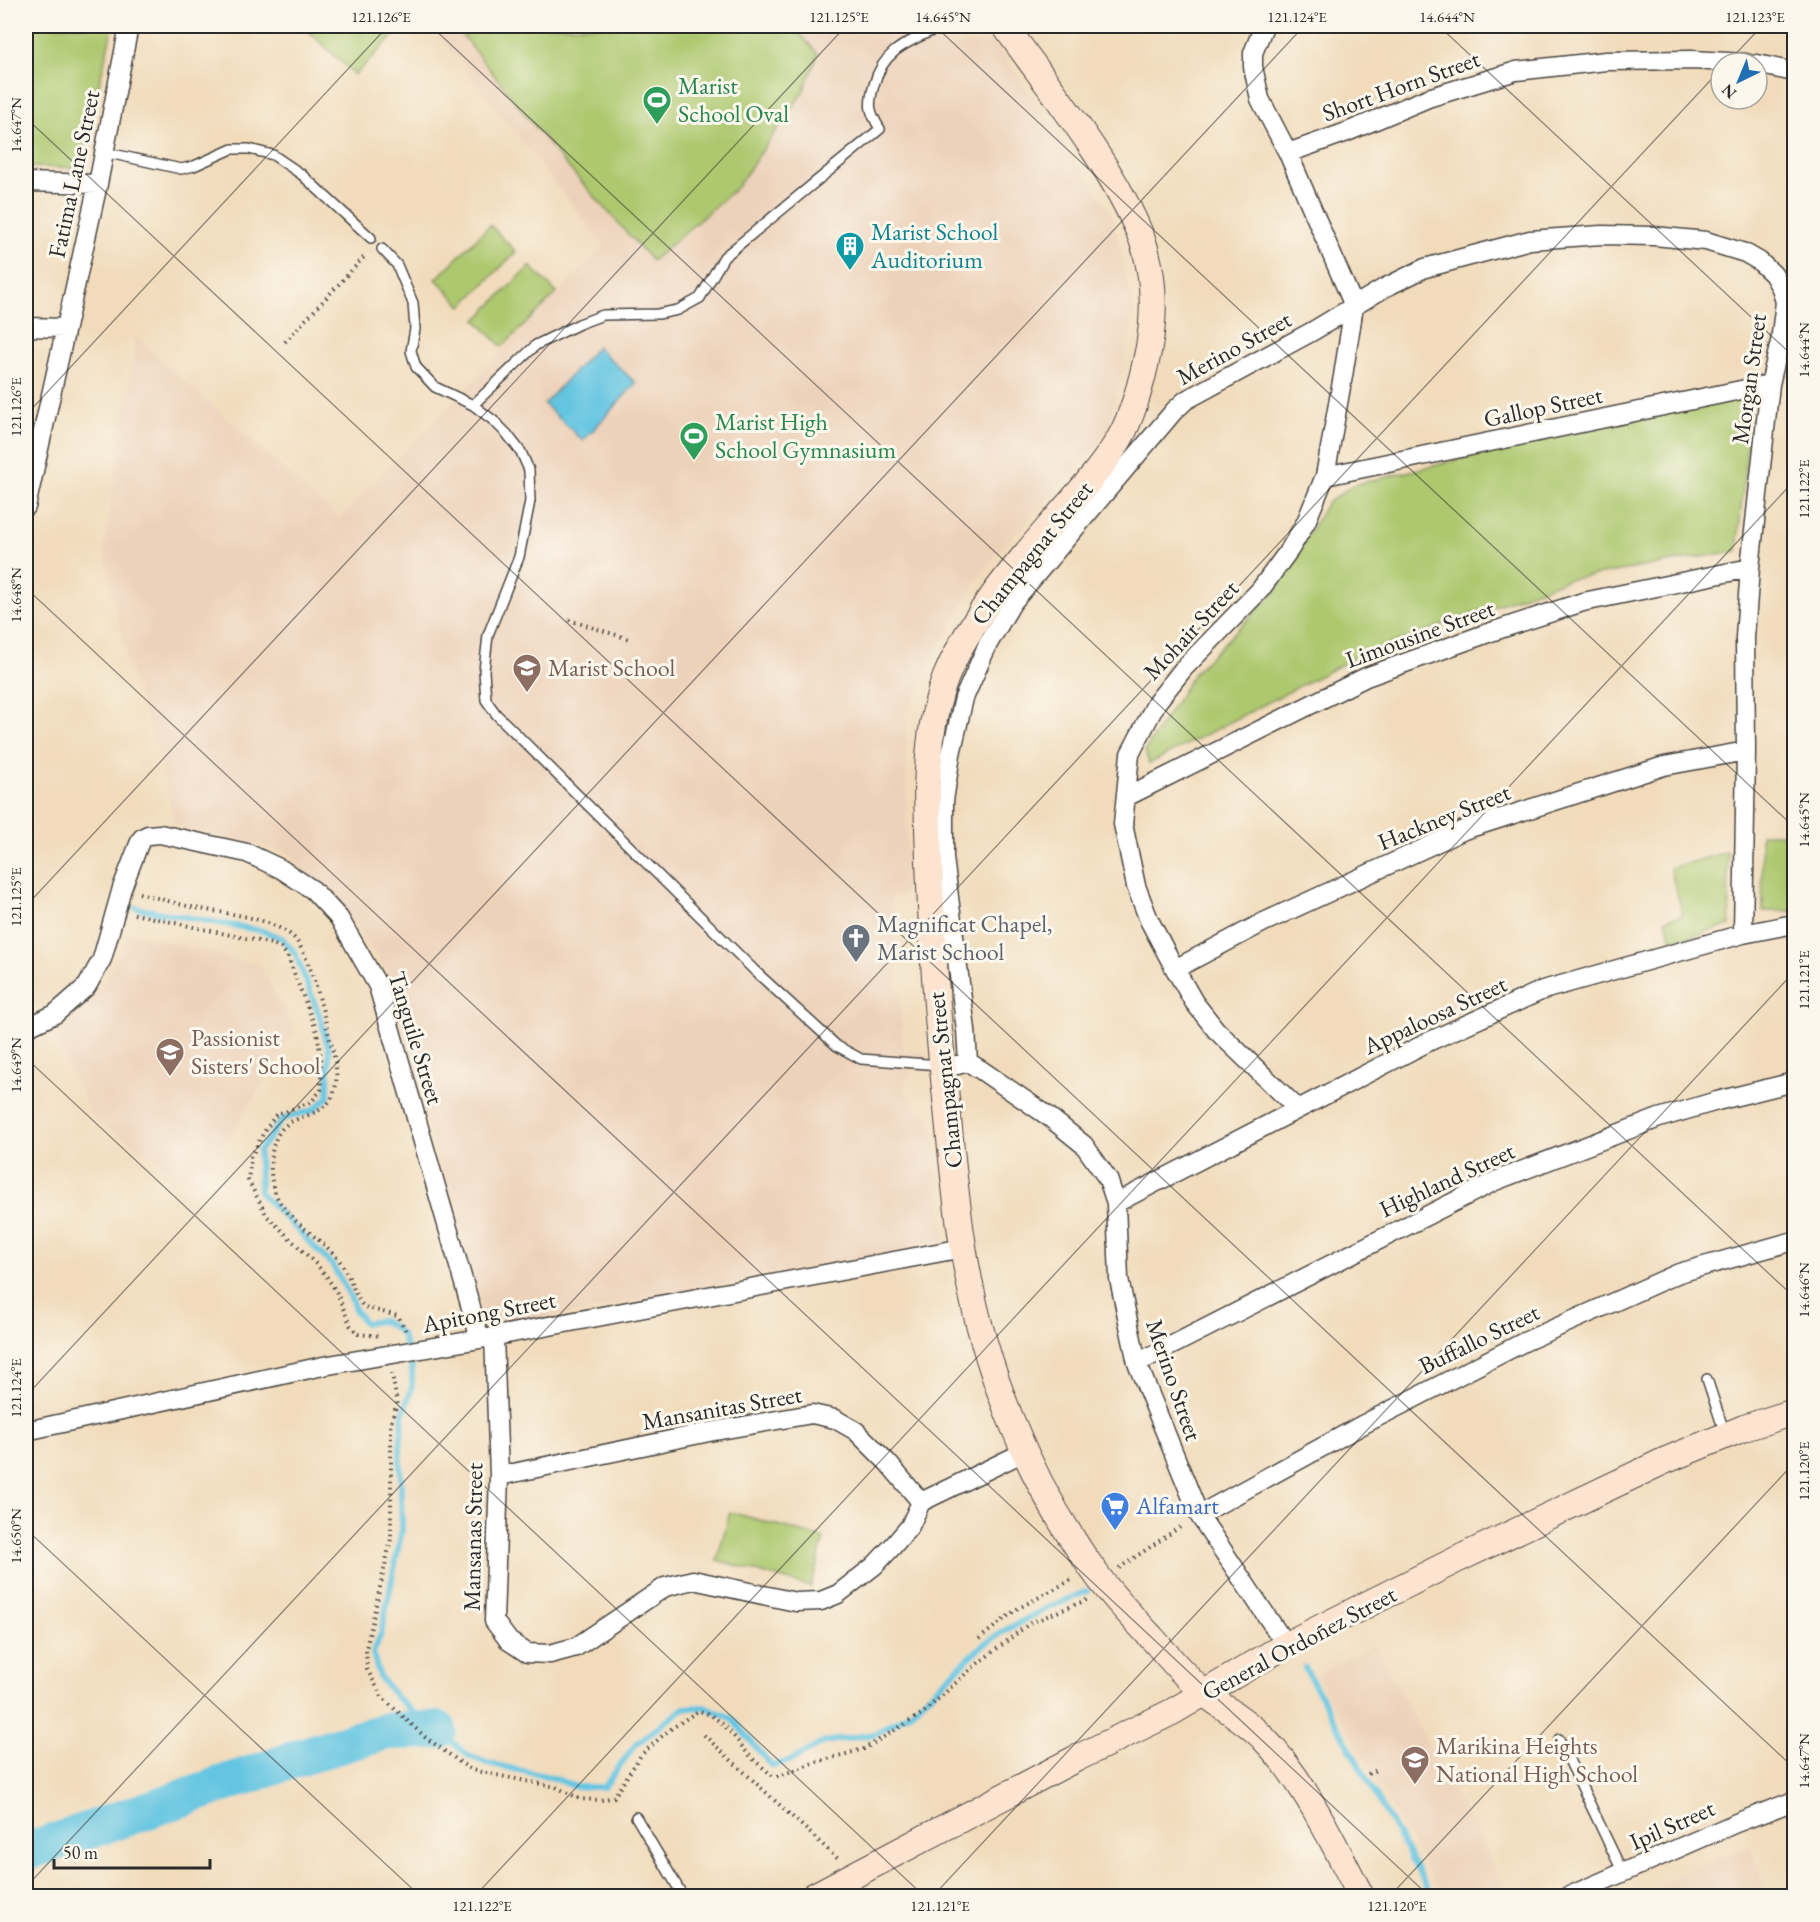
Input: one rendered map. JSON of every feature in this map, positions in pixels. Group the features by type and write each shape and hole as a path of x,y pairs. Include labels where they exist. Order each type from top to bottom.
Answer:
{"street":[{"name":"Champagnat Street","path":"1005,26 1096,155 1130,212 1147,258 1151,277 1153,321 1137,395 1121,437 1100,467 992,596 961,646 939,696 928,758 927,787 935,977 942,1065 963,1248 976,1308 1000,1393 1024,1452 1089,1578 1205,1694 1260,1734 1293,1774 1361,1896"},
{"path":"1264,26 1253,53 1260,99 1288,153 1354,306"},
{"name":"Fatima Lane Street","path":"26,507 28,488 98,184 121,27"},
{"name":"Short Horn Street","path":"1288,153 1347,132 1428,98 1516,71 1606,61 1709,61"},
{"path":"1769,67 1794,72"},
{"path":"26,182 98,184"},
{"name":"Morgan Street","path":"1354,306 1425,268 1530,240 1601,234 1654,236 1706,242 1745,253 1759,261 1773,274 1781,288 1785,302 1780,342 1770,384 1750,568 1745,637 1743,934"},
{"name":"Mohair Street","path":"1298,1109 1216,1030 1194,1002 1149,920 1136,886 1123,824 1130,754 1157,702 1184,668 1260,590 1290,549 1306,522 1325,476 1354,306"},
{"name":"Merino Street","path":"1286,1645 1199,1515 1137,1363 1119,1279 1116,1203 1108,1179 1084,1146 1048,1116 968,1062 944,858 944,801 951,754 964,698 988,644 1012,603 1174,411 1186,400 1354,306"},
{"path":"26,327 65,328"},
{"name":"Gallop Street","path":"1325,476 1770,384"},
{"name":"Limousine Street","path":"1126,797 1366,677 1583,602 1750,568"},
{"name":"Hackney Street","path":"1174,969 1264,922 1464,830 1664,766 1746,751"},
{"name":"Tanguile Street","path":"26,1028 55,1014 87,986 102,959 122,888 142,838 148,835 160,834 247,853 281,869 313,890 339,918 378,986 487,1338"},
{"name":"Appaloosa Street","path":"1116,1203 1430,1041 1543,990 1743,934 1794,924"},
{"path":"942,1065 968,1062"},
{"name":"Highland Street","path":"1137,1363 1495,1181 1659,1118 1794,1082"},
{"name":"Buffallo Street","path":"1199,1515 1364,1424 1524,1342 1680,1273 1794,1241"},
{"name":"Apitong Street","path":"26,1431 402,1349 487,1338 963,1248"},
{"name":"Mansanas Street","path":"487,1338 499,1476 494,1621 508,1641 526,1653 550,1654 576,1647 665,1587 693,1580 796,1602 821,1601 838,1594 868,1571 910,1526 921,1502"},
{"name":"General Ordoñez Street","path":"814,1896 1075,1759 1205,1694 1286,1645 1496,1541 1664,1461 1725,1436 1794,1412"},
{"name":"Mansanitas Street","path":"499,1476 709,1432 812,1414 835,1419 855,1431 888,1463 921,1502"},
{"path":"921,1502 1024,1452"},
{"name":"Ipil Street","path":"1569,1896 1588,1893 1623,1873 1736,1823 1794,1801"}],"lane":[{"path":"474,405 536,345 579,324 603,315 658,314 678,310 700,298 724,257 880,129 870,112 870,99 877,73 887,57 901,46 938,28"},
{"path":"104,152 181,169 194,166 232,149 249,149 273,154 301,174 371,238"},
{"path":"382,249 397,265 413,303 415,329 411,351 416,367 435,387 474,405 507,434 521,452 529,470 531,501 519,557 488,635 484,671 486,700 495,714 755,971 837,1046 861,1059 942,1065"},
{"path":"1707,1379 1725,1436"},
{"path":"1559,1739 1623,1873"},
{"path":"636,1817 683,1896"}],"path":[{"path":"99,26 121,27"},
{"path":"285,342 365,256"},
{"path":"569,620 628,639"},
{"path":"122,888 194,908 265,922 292,936 304,954 323,1011 335,1064 336,1084 332,1098 327,1104 306,1117 288,1123 280,1131 275,1140 271,1161 272,1183 279,1200 290,1216 324,1243 343,1266 364,1307 398,1317 402,1349 397,1402 391,1422 391,1539 366,1649 366,1659 367,1669 382,1697 412,1726 455,1761 471,1770 556,1786 580,1799 601,1800 614,1797 641,1755 668,1731 698,1711 706,1712 721,1722 752,1757 773,1776 779,1776 813,1763 864,1749 922,1713 972,1668 1030,1623 1094,1597 1089,1578 1017,1609 979,1639"},
{"path":"116,910 280,946 287,955 317,1032 321,1059 321,1090 312,1101 275,1116 251,1157 248,1180 267,1216 327,1277 337,1293 350,1325 358,1334 383,1337 402,1349"},
{"path":"1126,1564 1199,1515"},
{"path":"704,1735 838,1859 852,1877"},
{"path":"1368,1774 1376,1770"}],"shaded area":[{"name":"Marist School","path":"431,26 937,26 957,44 994,42 1112,214 1135,314 1108,433 985,567 924,675 906,715 907,892 891,899 904,1052 927,1052 928,1069 912,1070 906,1080 906,1093 915,1108 931,1114 945,1242 487,1330 378,957 288,852 175,826 159,757 126,657 104,549 136,337 339,519 604,246"},
{"name":"Passionist Sisters' School","path":"129,932 261,966 295,1031 198,1187 95,1120 53,1036 97,993"},
{"name":"Marikina Heights National High School","path":"1375,1645 1510,1896 1443,1896 1316,1676"},
{"path":"1751,1845 1768,1896 1665,1896 1659,1883"}],"green space":[{"path":"26,26 113,26 79,168 26,167"},
{"path":"303,26 392,26 398,31 355,75"},
{"name":"Marist School Oval","path":"455,26 793,26 818,54 803,92 737,187 652,261 560,158"},
{"path":"490,225 516,252 462,306 436,279"},
{"path":"530,266 557,293 502,347 476,320"},
{"path":"1736,393 1751,403 1737,551 1566,580 1358,656 1149,764 1145,750 1194,673 1277,590 1326,504 1353,485"},
{"path":"1761,834 1794,834 1794,911 1763,911"},
{"path":"1727,852 1730,925 1673,941 1665,920 1683,915 1670,868"},
{"path":"730,1512 824,1538 811,1587 717,1560"}],"water":[{"path":"597,347 636,383 583,441 544,404"}],"waterway":[{"path":"136,908 263,931 282,938 295,953 320,1017 329,1050 328,1097 313,1110 283,1119 259,1151 260,1193 333,1266 356,1312 365,1323 383,1321 402,1335 412,1366 412,1387 403,1414 400,1448 402,1530 381,1634 373,1653 379,1676 396,1697 469,1756 487,1763 554,1778 576,1787 604,1787 636,1744 684,1708 706,1707 731,1718 772,1766 792,1760 824,1742 875,1734 911,1712 981,1647 1004,1631 1043,1610 1087,1591"},
{"path":"1305,1668 1432,1896"},
{"path":"26,1852 316,1752 387,1731 438,1730"}],"place":[{"name":"Marist School Oval","path":"657,126"},
{"name":"Marist School Auditorium","path":"850,272"},
{"name":"Marist High School Gymnasium","path":"694,462"},
{"name":"Marist School","path":"527,694"},
{"name":"Magnificat Chapel, Marist School","path":"856,964"},
{"name":"Passionist Sisters' School","path":"170,1078"},
{"name":"Alfamart","path":"1115,1532"},
{"name":"Marikina Heights National High School","path":"1415,1786"}]}
